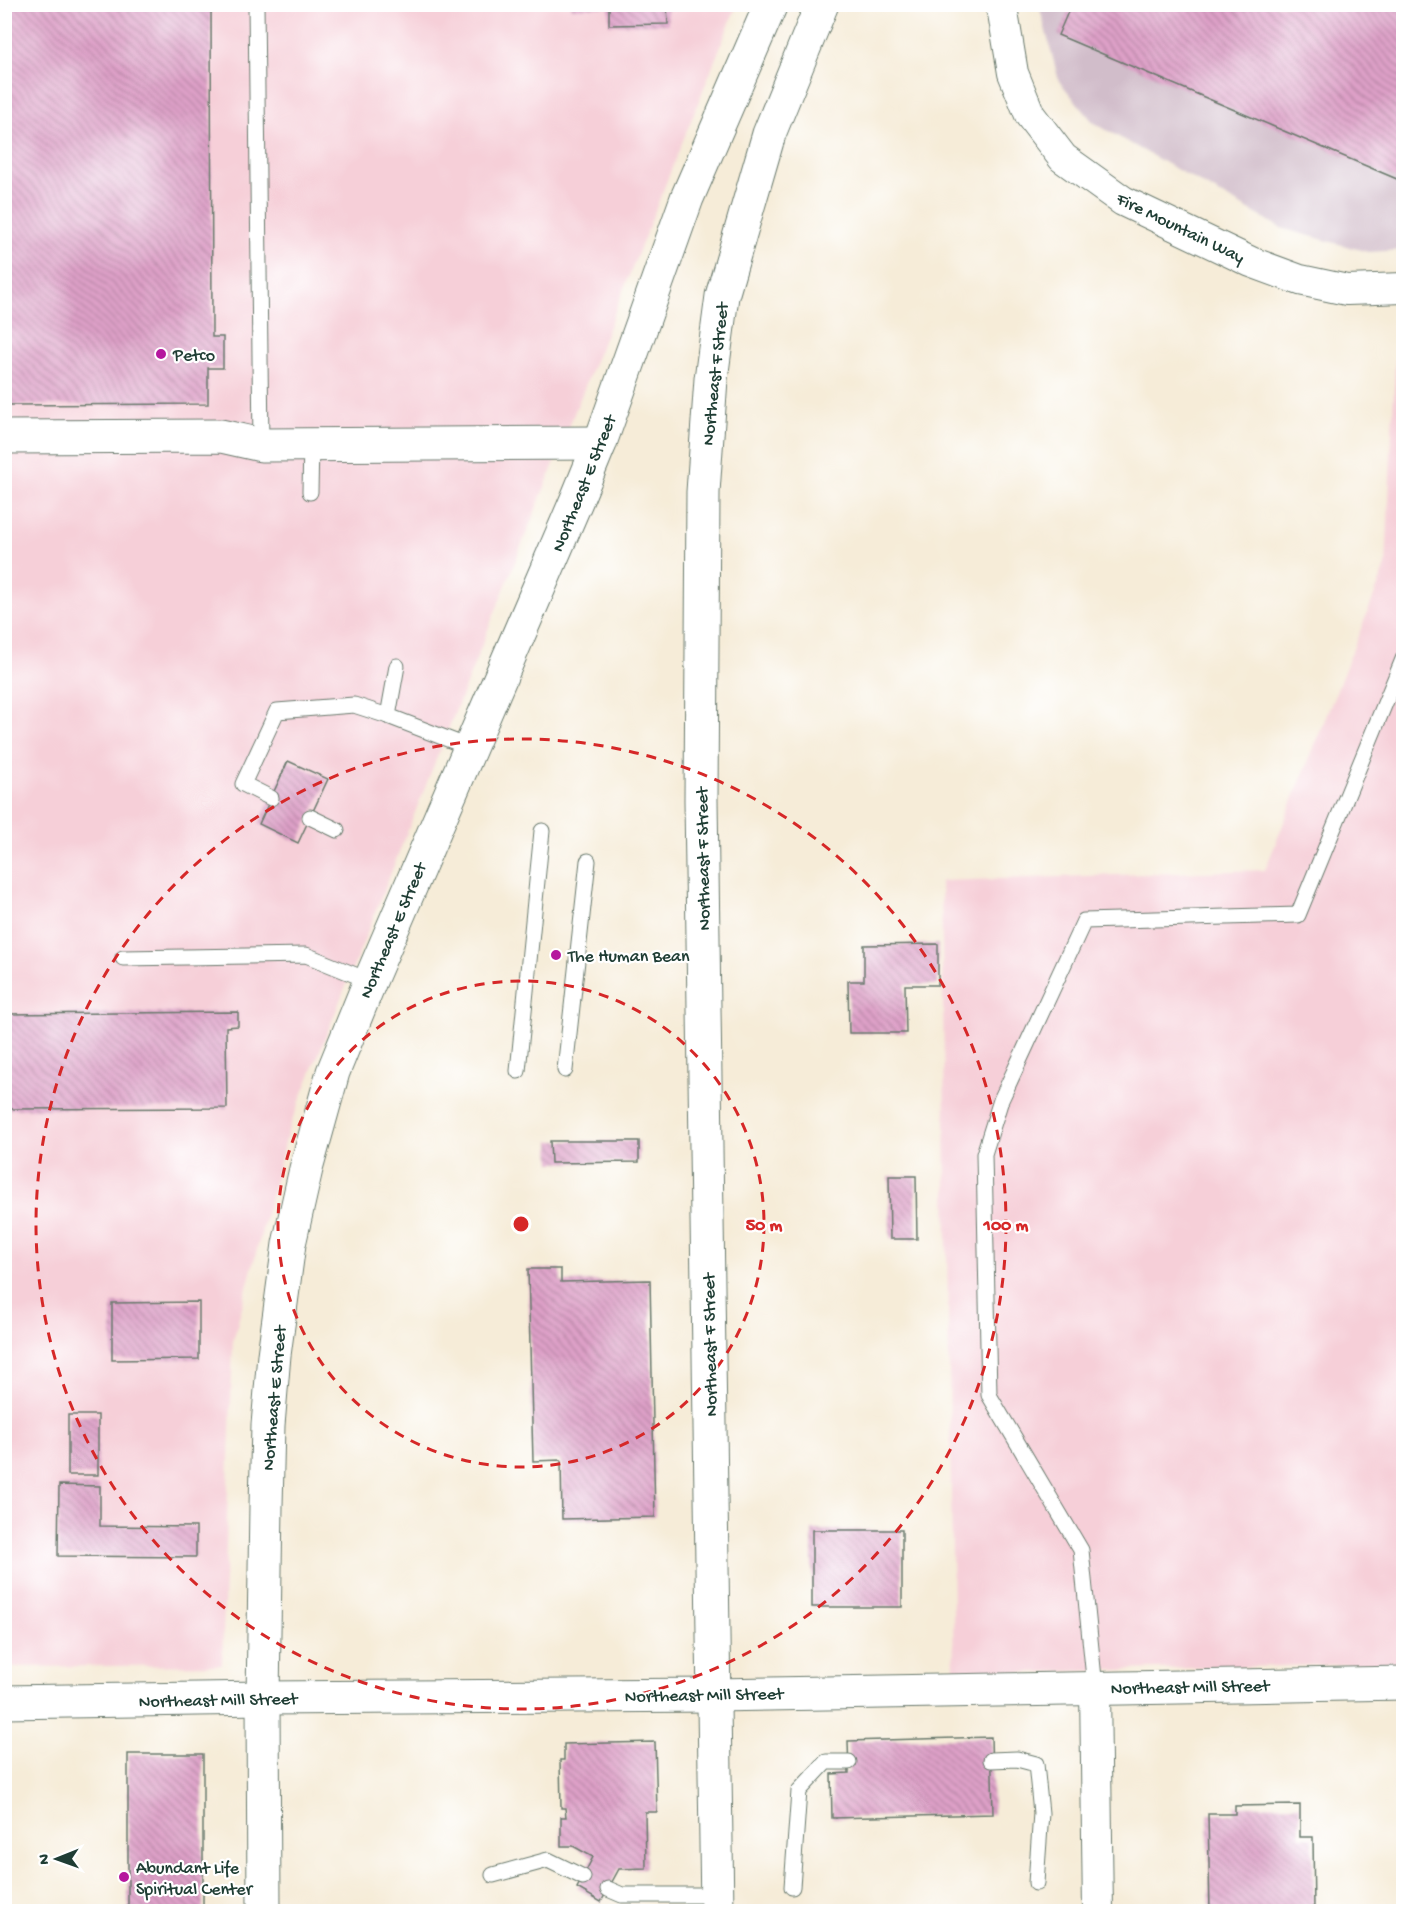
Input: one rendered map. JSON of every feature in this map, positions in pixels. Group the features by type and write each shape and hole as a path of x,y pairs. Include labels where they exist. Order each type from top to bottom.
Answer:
{"main road":[{"name":"Northeast E Street","path":"264,1911 263,1698 268,1425 274,1355 289,1244 306,1169 333,1072 600,443 687,198 771,4"},
{"name":"Northeast F Street","path":"717,1903 700,800 703,492 711,379 722,296 769,134 822,4"},
{"path":"4,437 221,436 261,445 600,443"},
{"name":"Northeast Mill Street","path":"4,1702 715,1695 1404,1683"}],"street":[{"name":"Fire Mountain Way","path":"999,4 1003,13 1013,73 1030,115 1063,158 1123,201 1251,262 1300,280 1347,290 1404,288"},
{"path":"1095,1688 1098,1911"}],"lane":[{"path":"256,4 261,445"},
{"path":"310,492 311,445"},
{"path":"1095,1688 1081,1550 988,1395 984,1154 1001,1100 1084,921 1298,915 1404,657"},
{"path":"388,716 397,666"},
{"path":"271,798 243,784 277,711 354,705 471,748"},
{"path":"310,817 337,830"},
{"path":"518,1071 542,831"},
{"path":"565,1070 588,861"},
{"path":"123,958 306,955 370,981"},
{"path":"991,1760 1017,1759 1036,1764 1041,1813 1036,1883"},
{"path":"792,1887 799,1791 826,1762 849,1762"},
{"path":"493,1875 548,1860 583,1877"},
{"path":"609,1888 622,1895 717,1903"}],"shaded area":[{"path":"4,5 737,5 288,1131 233,1341 222,1665 5,1667"},
{"path":"1039,5 1403,5 1403,250 1368,252 1281,228 1094,123 1059,81"},
{"path":"1398,298 1403,298 1403,1663 954,1674 941,881 1265,870 1386,566"}],"building":[{"path":"4,4 211,4 212,337 223,337 223,368 208,368 208,404 4,405"},
{"path":"571,4 667,4 668,24 609,25 609,7 571,8"},
{"path":"1071,5 1404,5 1404,182 1058,35"},
{"path":"288,761 328,779 298,843 259,824"},
{"path":"938,944 938,985 905,985 906,1033 849,1033 848,981 864,981 864,945"},
{"path":"238,1012 238,1026 226,1027 227,1108 4,1109 4,1014"},
{"path":"550,1141 639,1141 639,1162 551,1163"},
{"path":"889,1176 916,1176 917,1239 890,1239"},
{"path":"528,1269 561,1269 561,1282 650,1280 655,1517 562,1519 561,1460 533,1461"},
{"path":"199,1302 199,1359 112,1360 112,1303"},
{"path":"68,1415 98,1415 98,1475 68,1475"},
{"path":"59,1485 100,1486 100,1526 196,1527 196,1557 58,1556"},
{"path":"812,1530 902,1530 902,1607 812,1607"},
{"path":"991,1737 993,1814 832,1818 831,1774 849,1773 848,1741"},
{"path":"655,1742 657,1812 645,1812 646,1868 619,1869 601,1902 577,1888 593,1857 573,1846 561,1846 561,1817 566,1817 565,1808 561,1808 560,1760 564,1760 564,1744"},
{"path":"128,1754 203,1754 203,1912 128,1912"},
{"path":"1300,1805 1300,1837 1313,1837 1314,1912 1210,1912 1208,1814 1235,1814 1235,1806"}],"place":[{"name":"Petco","path":"161,354"},
{"name":"The Human Bean","path":"556,955"},
{"name":"Abundant Life Spiritual Center","path":"124,1877"}]}
